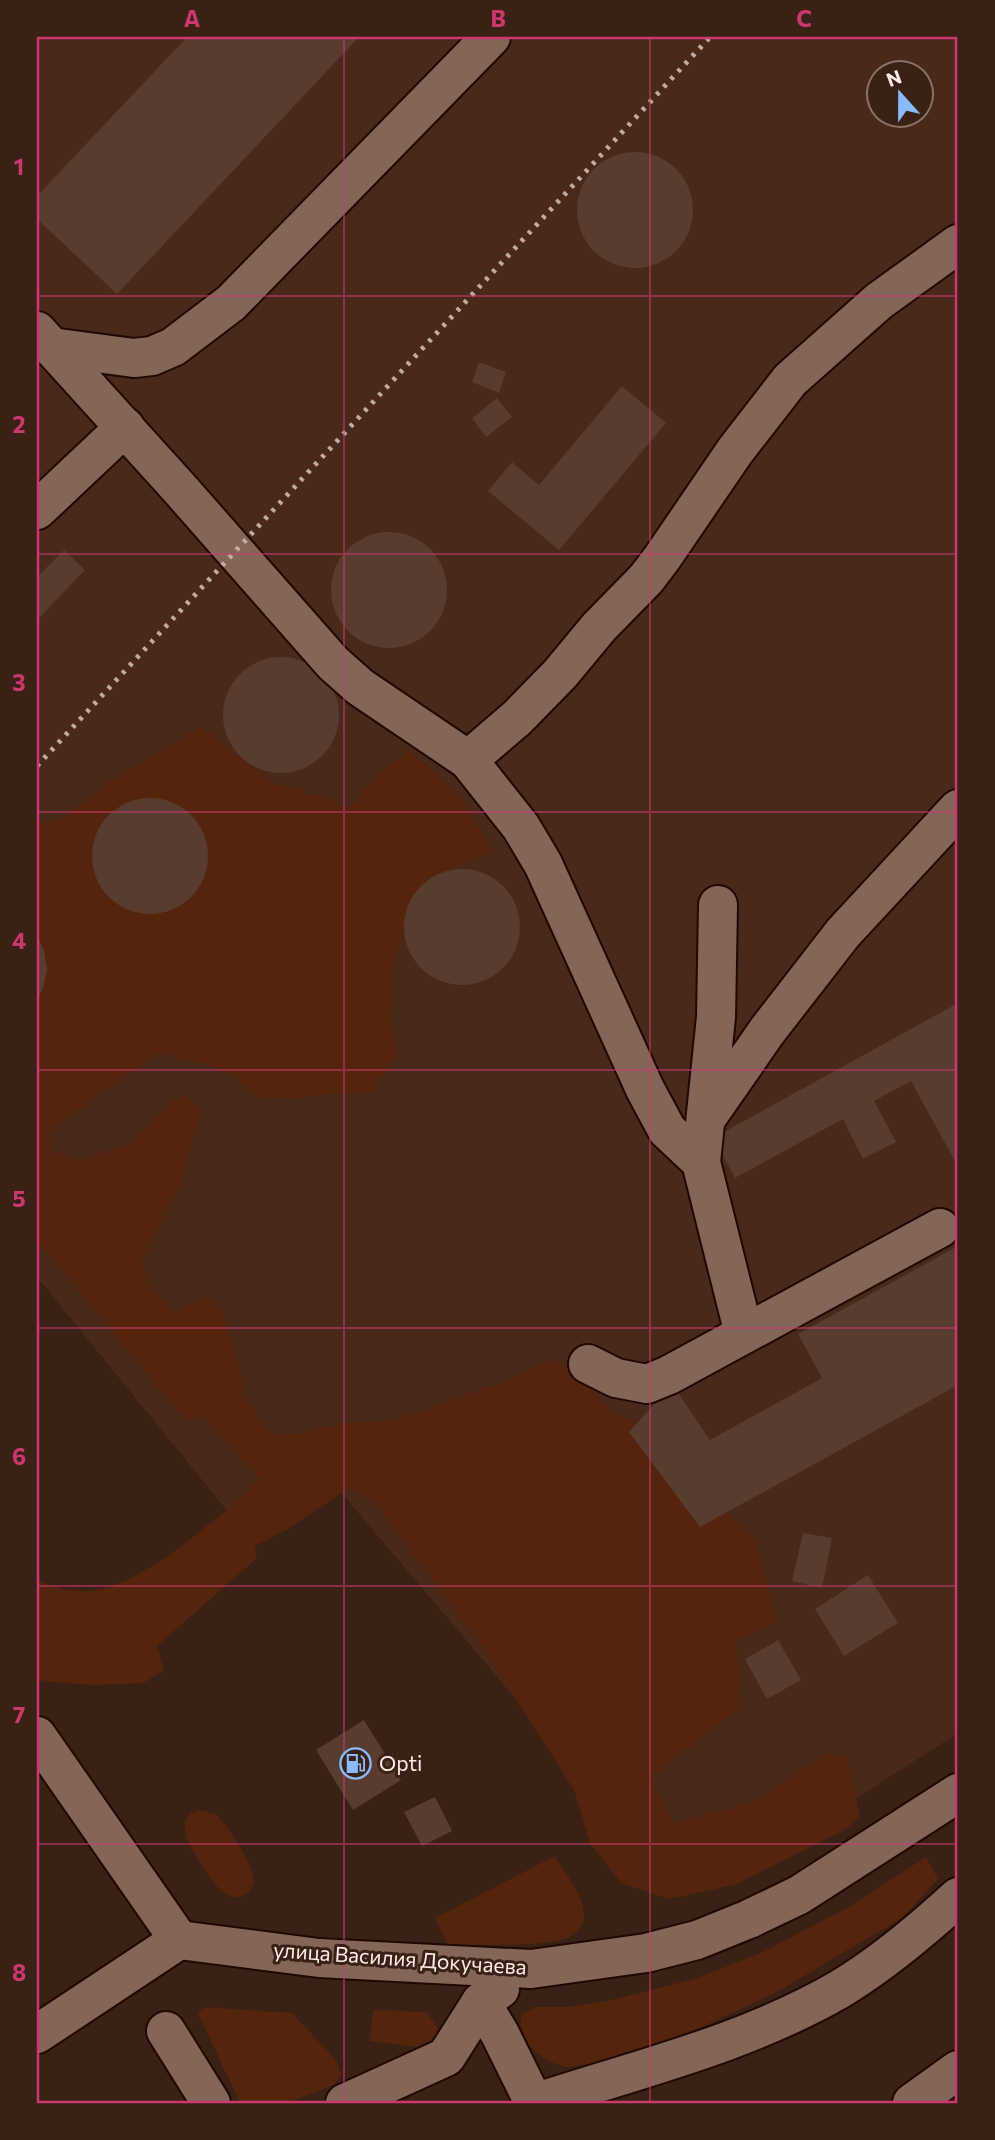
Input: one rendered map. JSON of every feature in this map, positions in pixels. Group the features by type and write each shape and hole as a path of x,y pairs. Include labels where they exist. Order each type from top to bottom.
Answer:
{"street":[{"path":"44,339 134,358 152,356 173,347 231,303 491,37"},
{"path":"468,760 517,718 646,579 735,451 790,380 879,301 958,244"},
{"path":"44,339 334,663 360,687 468,760 521,827 543,864 645,1089 667,1130 701,1162"},
{"path":"37,510 125,427"},
{"path":"705,1120 767,1031 843,933 958,809"},
{"path":"718,905 715,1028 701,1162 744,1334"},
{"path":"588,1364 616,1378 647,1384 669,1375 940,1228"},
{"path":"37,1736 179,1940 37,2034"},
{"name":"улица Василия Докучаева","path":"179,1940 319,1958 531,1969 646,1953 697,1940 799,1895 955,1803"},
{"path":"481,2002 534,2103 708,2049 769,2025 840,1989 879,1964 958,1897"},
{"path":"345,2103 446,2057 481,2002 531,1969"},
{"path":"166,2031 211,2103"},
{"path":"912,2103 958,2070"}],"shaded area":[{"path":"37,37 958,37 958,1733 776,1850 676,1888 317,1464 233,1518 37,1277"},
{"path":"201,727 272,782 350,807 381,773 409,750 464,800 492,852 430,877 413,896 392,972 390,1020 398,1055 370,1092 295,1099 254,1097 228,1071 161,1052 86,1103 49,1134 51,1151 80,1162 132,1142 183,1093 201,1109 180,1184 141,1262 151,1286 173,1313 206,1296 222,1309 245,1396 271,1435 308,1433 348,1422 393,1421 504,1382 548,1360 568,1367 619,1417 657,1424 691,1479 755,1539 777,1622 735,1641 740,1670 738,1709 650,1777 673,1824 751,1803 827,1753 848,1760 860,1817 844,1830 734,1885 669,1899 621,1883 590,1843 574,1790 485,1650 375,1503 349,1488 288,1529 255,1546 257,1558 157,1646 164,1670 143,1683 95,1685 43,1681 37,1674 37,1580 76,1591 89,1591 130,1579 194,1536 249,1491 259,1479 202,1416 185,1420 37,1240 37,824 60,820 114,779"},
{"path":"199,1810 216,1814 244,1854 254,1879 247,1893 232,1897 225,1893 218,1888 199,1861 186,1838 185,1822 191,1813"},
{"path":"555,1856 583,1906 584,1920 574,1934 561,1940 530,1944 448,1945 435,1918"},
{"path":"926,1857 938,1879 902,1918 775,1993 706,2025 640,2052 602,2062 567,2067 538,2054 529,2045 520,2025 522,2014 535,2007 568,2007 613,2000 697,1978 761,1953 849,1907"},
{"path":"205,2007 292,2013 337,2061 341,2074 335,2084 288,2103 240,2103 198,2013"},
{"path":"373,2010 427,2012 439,2031 438,2036 416,2047 370,2041"}],"building":[{"path":"187,37 359,37 117,294 37,219 37,196"},
{"path":"635,152 657,157 676,169 688,188 693,210 688,232 676,251 657,263 635,268 613,263 594,251 582,232 577,210 582,188 594,169 613,157"},
{"path":"479,362 506,372 499,393 472,382"},
{"path":"622,386 666,423 559,550 488,491 512,462 539,485"},
{"path":"497,398 512,417 486,437 472,418"},
{"path":"389,532 411,537 430,549 442,568 447,590 442,612 430,631 411,643 389,648 367,643 348,631 336,612 331,590 336,568 348,549 367,537"},
{"path":"64,550 85,570 37,620 37,577"},
{"path":"281,657 303,662 322,674 334,693 339,715 334,737 322,756 303,768 281,773 259,768 240,756 228,737 223,715 228,693 240,674 259,662"},
{"path":"150,798 172,803 191,815 203,834 208,856 203,878 191,897 172,909 150,914 128,909 109,897 97,878 92,856 97,834 109,815 128,803"},
{"path":"462,869 484,874 503,886 515,905 520,927 515,949 503,968 484,980 462,985 440,980 421,968 409,949 404,927 409,905 421,886 440,874"},
{"path":"37,936 44,950 47,970 43,989 37,999"},
{"path":"958,1003 958,1167 911,1081 874,1101 896,1142 863,1159 843,1119 735,1178 713,1138"},
{"path":"958,1246 958,1385 700,1527 629,1432 672,1384 710,1440 822,1378 798,1334"},
{"path":"803,1533 832,1538 822,1588 792,1581"},
{"path":"868,1575 898,1623 844,1656 815,1609"},
{"path":"778,1640 801,1680 767,1699 745,1659"},
{"path":"364,1720 401,1780 353,1810 316,1750"},
{"path":"435,1797 452,1831 422,1846 404,1812"}],"railway":[{"path":"37,766 710,37"}],"place":[{"name":"Opti","path":"356,1764"}]}
